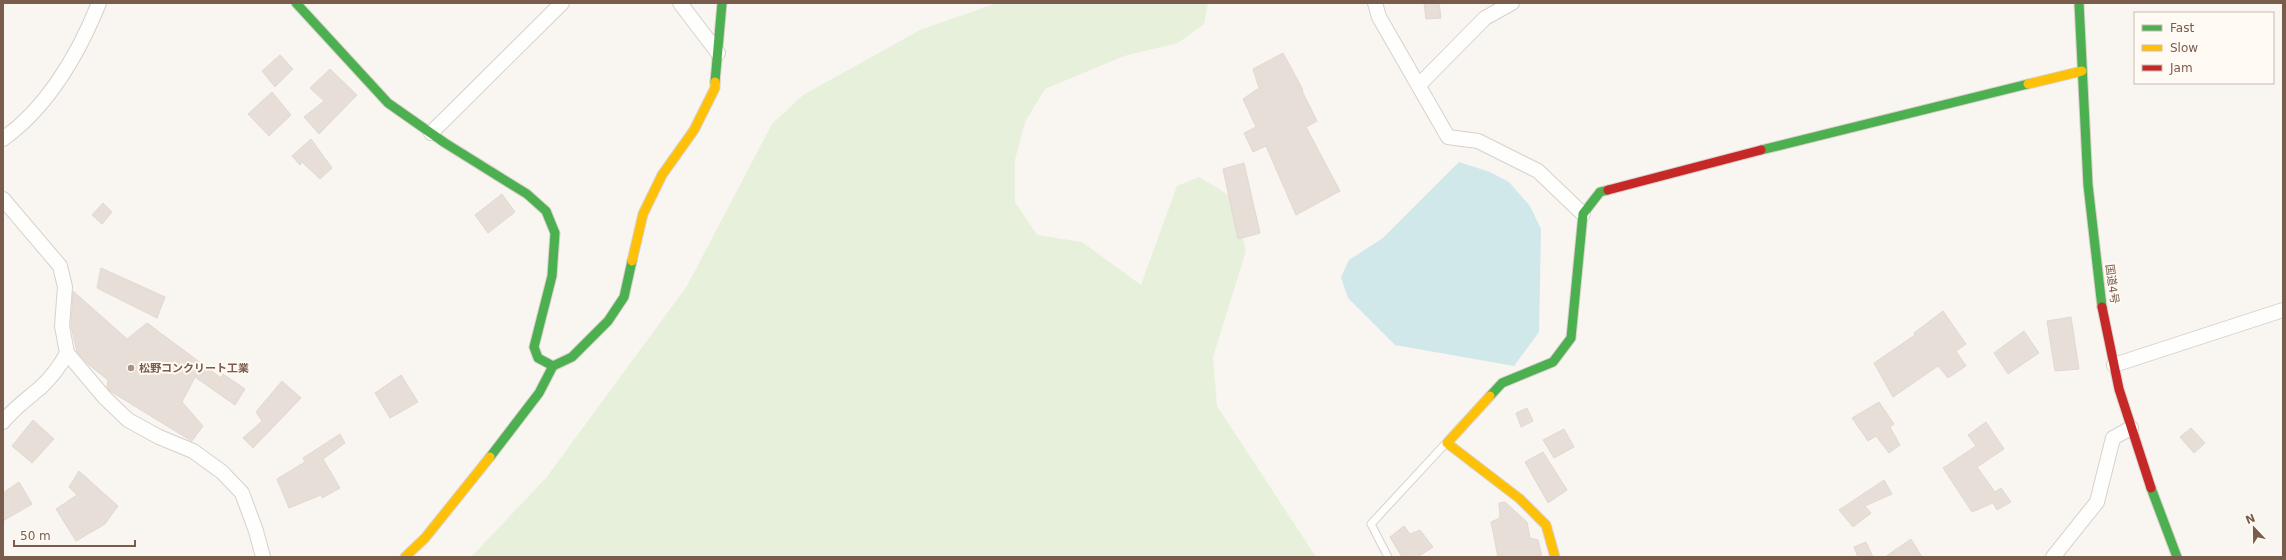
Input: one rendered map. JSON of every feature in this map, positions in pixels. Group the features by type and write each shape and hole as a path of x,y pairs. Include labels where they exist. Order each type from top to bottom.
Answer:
{"main road":[{"path":"296,3 388,103 431,133 527,194 546,211 555,233 552,276 534,347 538,358 553,366"},
{"path":"405,557 425,538 501,444 539,392 553,366 572,356 608,321 624,297 643,214 662,175 694,130 714,88 722,3"},
{"name":"国道4号","path":"2079,3 2088,188 2100,290 2114,365 2131,428 2157,506 2177,557"},
{"path":"1555,557 1546,525 1520,499 1447,443 1502,383 1553,362 1571,338 1583,214 1600,192 1635,181 2082,71"}],"street":[{"path":"3,139 18,128 45,101 69,64 99,3"},
{"path":"431,133 562,3"},
{"path":"680,3 718,53"},
{"path":"1375,3 1379,17 1448,137 1478,141 1538,171 1583,214"},
{"path":"1419,85 1485,18 1512,3"},
{"path":"3,199 60,266 65,287 62,326 67,353 105,398 128,420 159,437 193,451 222,472 242,493 256,531 262,557"},
{"path":"2114,365 2283,310"},
{"path":"3,422 9,414 41,386 59,366 67,353"},
{"path":"2053,557 2097,502 2113,438 2131,428"}],"lane":[{"path":"1388,557 1371,524 1447,443"}],"green space":[{"path":"997,3 1208,3 1204,24 1178,43 1124,56 1045,89 1025,122 1015,160 1015,202 1037,235 1082,242 1141,285 1177,186 1199,177 1232,197 1246,251 1213,357 1217,406 1316,557 471,557 546,478 687,286 772,124 803,95 920,30"}],"water":[{"path":"1459,162 1490,172 1509,182 1530,206 1541,229 1539,332 1514,366 1395,345 1348,298 1341,277 1349,260 1383,238"}],"building":[{"path":"1424,3 1439,3 1441,18 1426,19"},
{"path":"1283,53 1303,90 1302,91 1317,121 1306,127 1340,191 1296,215 1266,146 1253,152 1244,133 1256,127 1243,99 1259,88 1253,69"},
{"path":"280,55 293,69 275,87 262,71"},
{"path":"330,69 357,95 319,134 304,117 324,101 310,88"},
{"path":"272,92 291,115 269,136 248,114"},
{"path":"311,139 332,168 320,179 302,162 300,165 292,156"},
{"path":"1244,163 1260,233 1238,239 1223,169"},
{"path":"502,194 515,212 488,233 475,215"},
{"path":"103,203 112,212 102,224 92,215"},
{"path":"101,268 165,297 157,318 97,288"},
{"path":"73,291 127,339 147,323 221,378 223,374 245,389 235,405 195,377 182,402 203,426 192,441 110,391 107,387 108,380 88,364 77,352 71,326"},
{"path":"1943,311 1966,344 1956,351 1966,366 1948,378 1938,366 1893,397 1874,363 1915,335 1914,333"},
{"path":"2071,317 2079,369 2055,371 2047,321"},
{"path":"2024,331 2039,353 2008,374 1994,353"},
{"path":"401,375 418,402 390,418 375,393"},
{"path":"282,381 301,398 253,448 243,438 262,421 256,412"},
{"path":"1879,402 1894,424 1890,427 1900,445 1889,453 1876,436 1868,441 1852,418"},
{"path":"1527,408 1533,421 1521,427 1516,413"},
{"path":"33,420 54,439 32,463 12,446"},
{"path":"1986,422 2004,449 1977,467 1995,492 2001,488 2011,502 1997,510 1993,503 1972,512 1943,468 1976,446 1968,435"},
{"path":"2191,428 2205,443 2194,453 2180,437"},
{"path":"1564,429 1574,447 1554,458 1543,440"},
{"path":"340,434 345,443 323,459 340,488 322,498 321,495 289,508 277,479 305,462 303,458"},
{"path":"1543,452 1567,490 1548,503 1525,462"},
{"path":"79,471 118,506 105,524 76,541 56,509 77,495 69,487"},
{"path":"1884,480 1892,494 1865,506 1871,513 1853,527 1839,510"},
{"path":"19,482 32,504 3,521 3,493"},
{"path":"1505,502 1527,522 1530,538 1538,540 1542,557 1498,557 1491,522 1500,518 1499,503"},
{"path":"1404,526 1410,534 1420,530 1433,547 1418,557 1402,557 1390,537"},
{"path":"1911,539 1922,557 1885,557"},
{"path":"1866,542 1873,557 1858,557 1854,547"}],"traffic: fast":[{"path":"296,3 388,103 445,143 527,194 546,211 555,233 552,276 534,347 538,358 553,366"},
{"path":"715,82 722,3"},
{"path":"2079,3 2088,185 2102,307"},
{"path":"1761,150 2028,84"},
{"path":"1490,396 1502,383 1553,362 1571,338 1583,214 1600,192 1608,190"},
{"path":"490,457 539,393 553,366 572,357 608,321 624,297 632,261"},
{"path":"2151,488 2177,557"}],"traffic: slow":[{"path":"2028,84 2082,71"},
{"path":"632,261 643,214 662,175 694,130 715,88 715,82"},
{"path":"1490,396 1447,443 1520,499 1546,525 1555,557"},
{"path":"405,557 425,538 490,457"}],"traffic: jam":[{"path":"1608,190 1761,150"},
{"path":"2102,307 2119,389 2151,488"}],"place":[{"name":"松野コンクリート工業","path":"131,368"}]}
